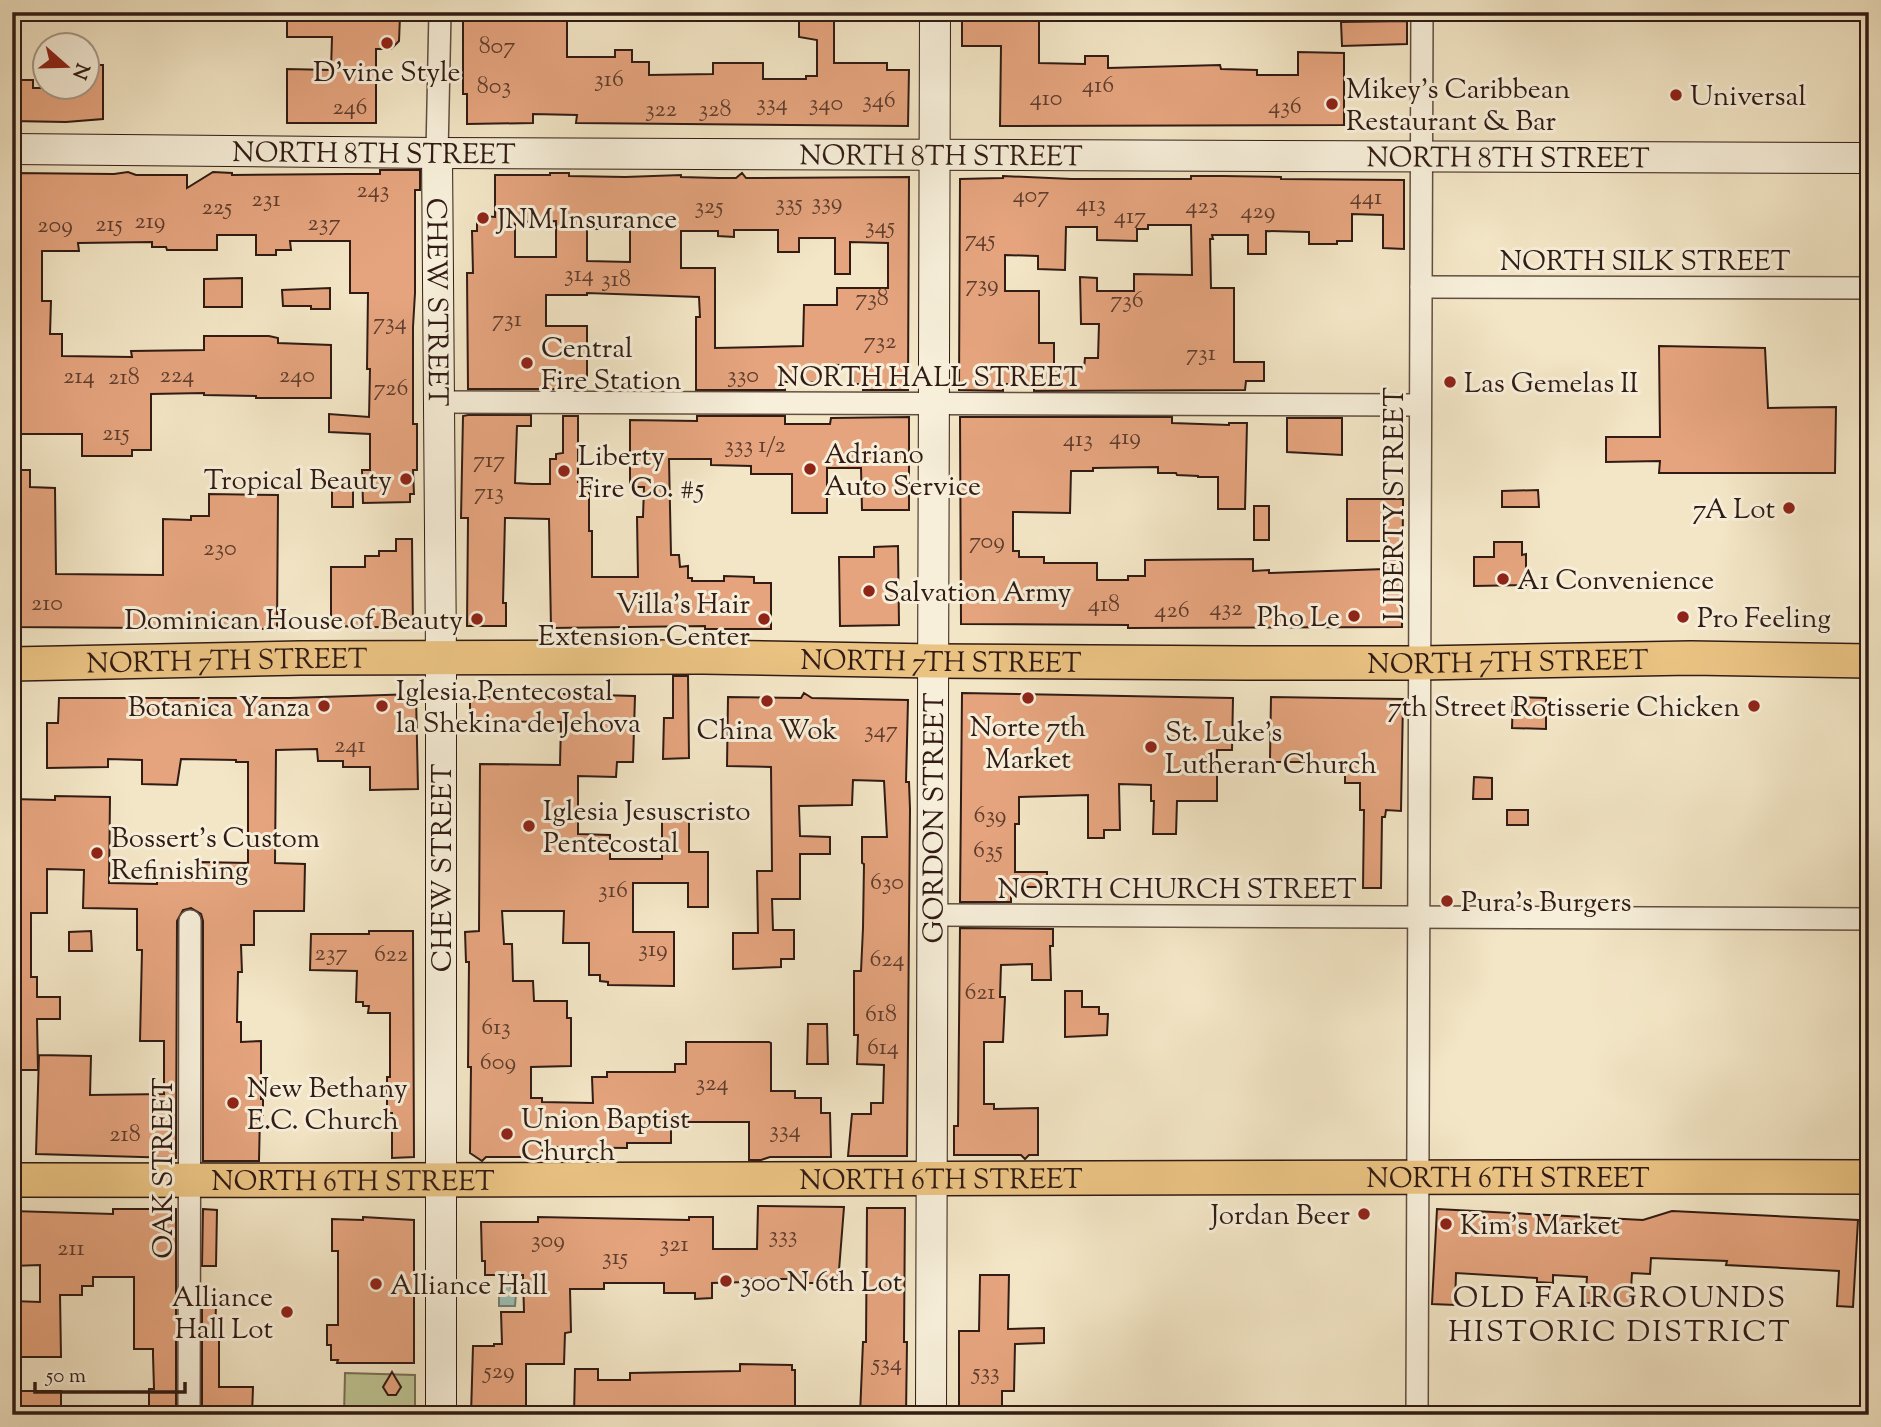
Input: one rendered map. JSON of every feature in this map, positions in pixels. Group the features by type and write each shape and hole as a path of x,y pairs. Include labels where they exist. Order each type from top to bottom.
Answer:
{"main road":[{"name":"NORTH 7TH STREET","path":"12,664 300,658 703,657 935,662 1421,663 1691,658 1869,661"},
{"name":"NORTH 6TH STREET","path":"12,1180 931,1180 1419,1175 1869,1177"}],"street":[{"path":"438,153 440,12"},
{"name":"GORDON STREET","path":"931,1415 935,12"},
{"name":"LIBERTY STREET","path":"1417,1415 1422,12"},
{"name":"NORTH 8TH STREET","path":"12,149 1869,158"},
{"name":"CHEW STREET","path":"438,153 441,1415"},
{"name":"NORTH SILK STREET","path":"1421,287 1869,288"},
{"name":"NORTH HALL STREET","path":"440,402 1420,405"},
{"name":"NORTH CHURCH STREET","path":"933,915 1869,919"},
{"name":"OAK STREET","path":"189,1415 190,921"}],"green space":[{"path":"345,1373 415,1375 415,1415 344,1415"}],"water":[{"path":"499,1283 506,1283 516,1293 515,1306 499,1306"}],"building":[{"path":"463,12 567,12 567,57 615,57 615,50 632,50 632,62 649,62 649,75 713,74 713,63 763,63 763,79 806,79 806,76 817,76 817,40 799,37 799,13 834,13 834,63 887,63 887,70 909,70 908,126 576,123 577,115 533,114 533,123 467,124 467,94 463,94"},
{"path":"400,16 399,41 391,49 376,49 376,123 287,123 287,69 331,70 332,37 287,37 287,17"},
{"path":"962,21 1039,21 1039,63 1085,64 1085,56 1108,56 1108,68 1220,65 1221,69 1257,70 1257,75 1298,75 1298,52 1344,53 1344,125 1000,126 1001,46 962,46"},
{"path":"1407,21 1407,44 1342,46 1341,22"},
{"path":"103,65 103,119 66,122 12,121 12,80 32,80 32,102 102,102"},
{"path":"380,170 420,170 420,190 415,190 413,327 413,424 417,424 417,470 413,470 414,494 410,494 410,502 363,503 362,470 370,470 370,434 329,432 329,414 369,417 368,293 350,293 350,241 290,241 291,250 276,250 276,255 256,255 256,235 217,235 217,250 167,250 166,247 152,247 152,242 78,243 79,251 42,251 42,301 51,301 50,334 62,334 62,356 132,357 131,351 204,350 204,336 269,336 278,338 278,343 331,345 331,398 256,398 204,393 151,394 151,450 132,450 132,456 82,456 82,434 12,434 12,173 128,172 136,175 187,175 187,188 213,172 232,175 380,174"},
{"path":"569,173 569,176 681,175 736,178 742,173 746,178 909,177 908,390 863,390 863,384 854,384 853,365 822,365 822,382 785,382 785,390 696,390 696,317 700,317 699,297 587,293 546,295 546,326 587,326 587,389 468,389 467,273 473,273 472,231 477,231 477,222 482,216 495,217 495,175","holes":["556,221 556,257 515,257 515,222","587,229 630,229 630,262 587,261","734,230 778,230 778,252 799,252 799,238 835,238 835,274 850,274 850,242 888,243 888,288 837,288 837,305 804,305 803,346 715,348 715,268 681,268 681,231 718,231 718,236 734,237"]},
{"path":"1191,176 1223,176 1404,180 1404,249 1383,248 1383,215 1352,214 1352,241 1337,241 1337,244 1309,244 1309,232 1266,231 1266,254 1248,254 1248,235 1212,235 1211,288 1234,288 1234,362 1264,362 1264,381 1246,381 1245,390 1034,391 1034,384 1003,384 1003,391 959,390 960,179 1191,179","holes":["1148,225 1191,225 1192,275 1134,274 1134,291 1097,291 1097,278 1080,277 1081,324 1099,324 1098,358 1085,358 1084,368 1054,367 1054,343 1039,343 1039,291 1005,291 1005,255 1038,256 1038,269 1065,270 1066,227 1097,227 1097,240 1137,241 1137,229 1148,229"]},
{"path":"242,278 242,307 204,307 204,279"},
{"path":"330,288 330,309 283,306 282,290"},
{"path":"1659,346 1765,348 1768,408 1836,407 1835,473 1659,473 1660,461 1606,462 1606,437 1660,437"},
{"path":"531,415 531,426 517,426 515,483 532,484 550,484 550,459 556,459 556,454 563,453 563,416 578,416 578,482 589,482 592,577 638,577 637,517 643,517 644,487 630,487 630,420 697,421 697,416 785,416 785,424 830,424 831,418 909,417 909,510 862,510 861,468 827,468 827,513 792,513 792,474 751,474 751,466 711,465 711,459 669,459 671,555 679,555 680,567 688,566 688,578 692,578 692,581 724,581 724,576 754,577 754,583 771,583 771,629 705,629 705,626 551,628 549,519 505,518 503,603 506,603 506,626 467,626 468,518 461,518 463,416"},
{"path":"960,417 1172,417 1172,423 1247,423 1245,509 1218,509 1218,477 1158,473 1158,467 1071,471 1070,513 1013,512 1013,551 1019,551 1019,557 1044,557 1044,563 1097,563 1097,580 1128,580 1128,576 1145,576 1145,560 1253,559 1253,571 1269,570 1269,573 1385,569 1385,541 1347,541 1347,499 1403,499 1402,627 1128,628 1128,625 961,624"},
{"path":"1287,418 1342,418 1342,455 1287,452"},
{"path":"12,470 30,470 30,487 55,488 56,574 163,575 163,519 191,520 191,516 209,516 209,494 278,495 277,629 12,627"},
{"path":"332,489 353,489 353,507 332,507"},
{"path":"1538,490 1539,507 1502,507 1502,491"},
{"path":"1254,506 1269,506 1269,540 1254,540"},
{"path":"396,539 412,539 413,628 331,626 331,567 365,567 365,556 379,556 379,551 396,551"},
{"path":"1494,542 1522,542 1522,555 1526,554 1526,585 1474,586 1474,557 1494,557"},
{"name":"Salvation Army","path":"898,546 899,625 840,626 839,557 874,557 874,547"},
{"path":"673,676 688,676 689,758 663,759 664,718 673,718"},
{"path":"804,693 812,698 908,700 906,782 909,782 910,809 907,1156 848,1156 852,1114 871,1114 871,1103 883,1103 884,1065 857,1064 854,971 861,971 864,864 862,837 887,837 884,781 853,780 852,805 799,806 800,836 830,837 830,854 800,854 800,899 772,899 773,930 794,930 794,959 781,959 781,967 733,969 733,933 758,933 757,871 772,871 771,767 727,766 728,697 801,698"},
{"path":"962,693 1233,698 1232,750 1217,750 1217,801 1177,801 1176,834 1153,834 1154,801 1151,801 1151,785 1119,784 1120,830 1104,830 1104,838 1088,838 1088,795 1019,797 1019,824 1015,824 1015,872 1047,872 1047,887 1011,887 1011,902 960,902"},
{"path":"416,694 418,789 370,790 370,767 343,767 343,761 318,761 317,749 276,750 275,863 305,864 304,911 254,911 254,945 241,945 242,972 238,972 237,1022 241,1022 241,1042 261,1041 263,1115 260,1115 259,1161 203,1161 203,921 201,914 191,908 183,910 177,921 176,1158 36,1154 39,1055 91,1056 90,1095 164,1094 164,1041 140,1041 142,950 137,950 137,909 83,908 84,870 47,869 47,913 31,913 31,977 37,977 37,997 60,997 60,1019 37,1019 38,1070 12,1070 12,799 55,800 55,796 110,797 109,883 157,884 157,875 164,875 164,868 197,868 200,862 248,863 248,762 181,759 177,785 142,784 142,760 108,759 108,767 47,768 47,723 58,723 59,698 289,698"},
{"path":"562,694 635,696 633,762 617,762 616,777 578,776 578,834 610,835 610,859 662,859 662,812 689,813 689,852 708,852 708,907 688,907 688,883 633,883 633,932 674,932 674,986 608,985 608,982 600,981 600,975 589,975 589,943 563,943 564,911 502,911 504,944 512,944 513,981 533,981 534,1001 567,1001 567,1018 571,1018 571,1066 531,1067 531,1098 542,1098 542,1102 593,1103 592,1077 607,1077 607,1072 675,1072 675,1064 686,1064 686,1042 769,1042 771,1091 795,1091 795,1098 821,1098 821,1113 830,1113 831,1157 770,1157 749,1160 749,1122 671,1122 671,1143 627,1143 627,1148 542,1147 543,1157 486,1157 482,1161 470,1153 469,962 466,962 465,932 479,931 480,764 560,765 561,722 470,721 470,697 562,698"},
{"path":"1271,697 1403,699 1401,811 1386,810 1385,817 1382,817 1381,888 1363,888 1364,810 1360,810 1360,783 1345,783 1345,762 1273,762 1270,759"},
{"path":"1513,697 1546,698 1546,729 1512,728"},
{"path":"1474,777 1492,778 1492,799 1473,799"},
{"path":"1507,810 1528,810 1528,825 1507,825"},
{"path":"960,928 1053,929 1053,946 1050,946 1051,980 1032,980 1032,964 1001,965 1000,997 1005,997 1003,1042 984,1042 984,1104 994,1104 994,1109 1038,1108 1038,1155 1029,1155 1025,1159 1021,1155 954,1155 954,1126 958,1126"},
{"path":"91,931 92,951 69,951 69,932"},
{"path":"369,931 413,931 414,1157 392,1158 392,1113 387,1113 390,1013 368,1013 369,1006 356,1002 357,971 310,970 311,934 369,934"},
{"path":"1065,991 1082,991 1082,1007 1099,1007 1099,1014 1108,1014 1107,1035 1065,1037"},
{"path":"808,1024 827,1024 828,1064 807,1064"},
{"path":"758,1206 844,1207 838,1283 797,1283 797,1279 747,1279 747,1282 712,1283 712,1298 695,1299 695,1293 664,1293 664,1283 604,1283 604,1289 570,1289 571,1332 565,1333 564,1364 526,1364 526,1415 471,1415 473,1346 502,1344 501,1312 524,1312 523,1275 485,1275 481,1222 538,1222 538,1217 689,1220 689,1217 713,1217 713,1249 757,1249"},
{"path":"867,1208 905,1208 906,1415 860,1415 863,1342 866,1342"},
{"path":"113,1209 176,1209 176,1415 149,1415 149,1389 154,1389 153,1349 134,1349 134,1277 93,1277 93,1286 82,1286 82,1295 60,1295 61,1357 12,1357 12,1301 40,1302 40,1265 12,1266 12,1211 113,1214"},
{"path":"203,1209 217,1210 216,1266 202,1266"},
{"path":"1437,1209 1643,1220 1672,1211 1858,1220 1853,1307 1837,1306 1839,1271 1726,1265 1727,1261 1651,1258 1650,1274 1632,1273 1630,1306 1585,1303 1587,1277 1553,1275 1553,1283 1537,1282 1537,1278 1456,1273 1455,1305 1432,1304"},
{"name":"Alliance Hall","path":"363,1217 414,1220 414,1363 337,1363 338,1360 331,1360 331,1345 327,1345 327,1325 338,1325 338,1251 332,1251 332,1219 363,1220"},
{"path":"980,1275 1009,1275 1008,1329 1044,1328 1044,1343 1015,1344 1014,1391 1002,1391 1002,1415 959,1415 959,1331 979,1331"},
{"path":"202,1306 216,1306 215,1329 219,1329 219,1387 253,1387 252,1415 202,1415"},
{"path":"740,1364 792,1365 792,1370 795,1370 795,1415 574,1415 575,1369 598,1369 598,1380 630,1380 630,1373 740,1371"},
{"path":"392,1372 401,1387 396,1395 388,1395 383,1387"},
{"path":"12,1391 61,1391 61,1415 12,1415"}],"place":[{"name":"D'vine Style","path":"387,43"},
{"name":"Universal","path":"1676,95"},
{"name":"Mikey’s Caribbean Restaurant & Bar","path":"1332,104"},
{"name":"JNM Insurance","path":"483,218"},
{"name":"Central Fire Station","path":"527,363"},
{"name":"Las Gemelas II","path":"1450,382"},
{"name":"Adriano Auto Service","path":"810,469"},
{"name":"Liberty Fire Co. #5","path":"564,471"},
{"name":"Tropical Beauty","path":"406,479"},
{"name":"7A Lot","path":"1789,508"},
{"name":"A1 Convenience","path":"1503,579"},
{"name":"Salvation Army","path":"869,591"},
{"name":"Pho Le","path":"1354,616"},
{"name":"Pro Feeling","path":"1683,617"},
{"name":"Dominican House of Beauty","path":"477,619"},
{"name":"Villa's Hair Extension Center","path":"764,619"},
{"name":"Norte 7th Market","path":"1028,698"},
{"name":"China Wok","path":"767,701"},
{"name":"Botanica Yanza","path":"324,706"},
{"name":"Iglesia Pentecostal la Shekina de Jehova","path":"382,706"},
{"name":"7th Street Rotisserie Chicken","path":"1754,706"},
{"name":"St. Luke's Lutheran Church","path":"1151,747"},
{"name":"Iglesia Jesuscristo Pentecostal","path":"529,826"},
{"name":"Bossert's Custom Refinishing","path":"97,853"},
{"name":"Pura's Burgers","path":"1447,901"},
{"name":"New Bethany E.C. Church","path":"233,1103"},
{"name":"Union Baptist Church","path":"507,1134"},
{"name":"Jordan Beer","path":"1364,1214"},
{"name":"Kim's Market","path":"1446,1224"},
{"name":"300 N 6th Lot","path":"726,1281"},
{"name":"Alliance Hall","path":"376,1284"},
{"name":"Alliance Hall Lot","path":"287,1312"}],"district":[{"name":"OLD FAIRGROUNDS HISTORIC DISTRICT","path":"1620,1314"}]}
